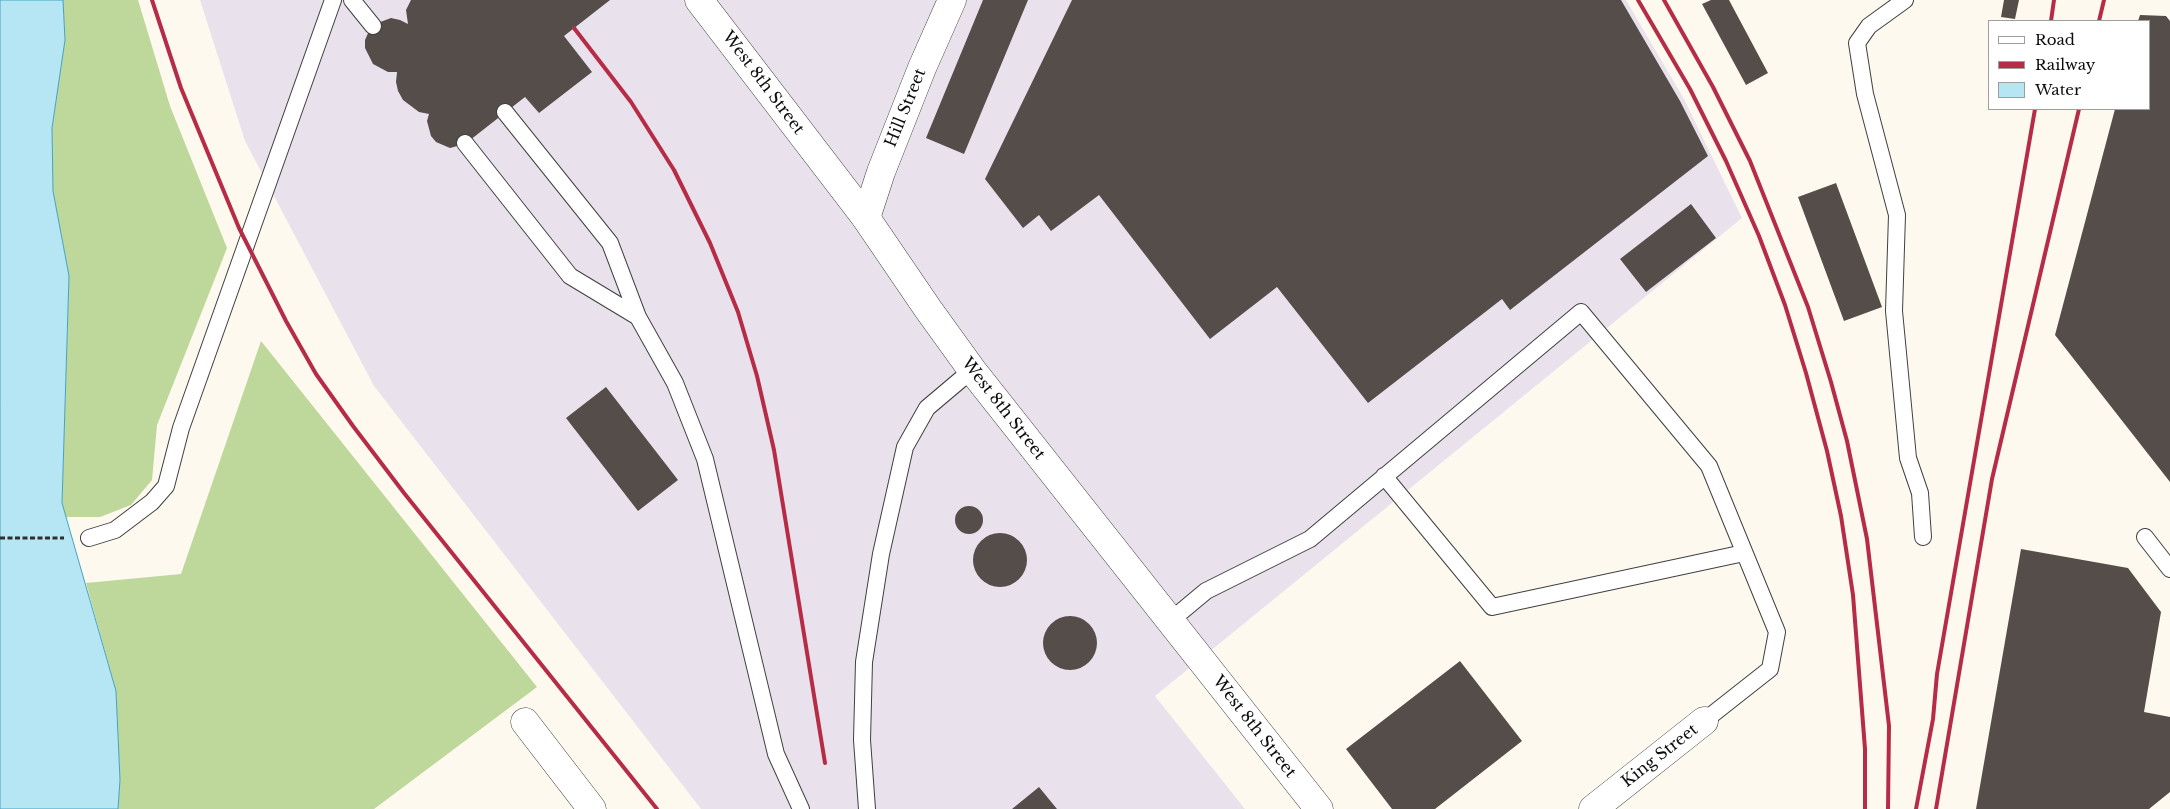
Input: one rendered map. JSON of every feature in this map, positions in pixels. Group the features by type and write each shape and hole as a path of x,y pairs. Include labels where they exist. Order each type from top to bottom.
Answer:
{"street":[{"name":"West 8th Street","path":"699,0 866,218 972,370 1319,809"},
{"name":"Hill Street","path":"866,218 881,172 922,68 952,0"},
{"name":"King Street","path":"1593,809 1704,721"},
{"path":"525,722 592,809"}],"lane":[{"path":"89,538 115,530 152,502 166,486 181,428 333,0"},
{"path":"352,0 373,26"},
{"path":"1905,0 1869,26 1857,43 1865,94 1897,215 1894,311 1908,458 1920,493 1923,537"},
{"path":"505,112 610,244 638,318 675,383 705,459 776,754 801,809"},
{"path":"465,143 570,276 638,318"},
{"path":"1170,621 1206,591 1310,539 1581,312 1709,466 1777,632 1770,669 1704,721"},
{"path":"867,809 862,740 864,662 881,554 905,447 927,408 972,370"},
{"path":"1384,476 1492,607 1744,553"},
{"path":"2145,537 2170,569"}],"path":[{"path":"0,538 89,538"}],"shaded area":[{"path":"200,0 1626,0 1684,99 1742,218 1155,696 1245,809 701,809 374,386 245,141"}],"green space":[{"path":"63,0 138,0 170,106 227,248 157,425 152,480 131,505 100,517 66,517 62,503 69,276 53,191 52,128 65,40"},
{"path":"261,341 537,687 374,809 118,809 120,780 116,691 86,583 181,574"}],"water":[{"path":"0,0 63,0 65,40 52,128 53,191 69,276 62,503 116,691 120,780 118,809 0,809"}],"building":[{"path":"411,0 610,0 564,36 592,72 539,113 525,97 465,144 450,148 436,142 431,136 427,121 429,114 419,112 403,100 396,82 397,72 388,72 373,64 365,48 365,40 375,24 391,18 408,24 406,10"},
{"path":"983,0 1028,0 964,154 926,138"},
{"path":"1072,0 1621,0 1680,101 1708,156 1510,310 1502,299 1368,403 1277,287 1210,339 1099,195 1051,231 1039,215 1023,228 985,179"},
{"path":"1711,0 1729,0 1768,73 1746,85 1702,4"},
{"path":"2004,0 2019,0 2015,19 2001,17"},
{"path":"2140,15 2166,16 2170,21 2170,482 2055,335 2115,110 2150,110 2150,20 2138,20"},
{"path":"1836,183 1882,307 1844,321 1798,197"},
{"path":"1691,204 1716,238 1646,292 1620,259"},
{"path":"606,387 678,480 638,511 566,418"},
{"path":"969,506 979,510 983,520 979,530 969,534 959,530 955,520 959,510"},
{"path":"1000,533 1010,535 1019,541 1025,550 1027,560 1025,570 1019,579 1010,585 1000,587 990,585 981,579 975,570 973,560 975,550 981,541 990,535"},
{"path":"2021,549 2128,568 2161,612 2144,712 2170,717 2170,792 2149,809 1976,809"},
{"path":"1065,616 1075,616 1085,620 1093,628 1097,643 1093,658 1085,666 1075,670 1065,670 1055,666 1047,658 1043,648 1043,638 1047,628 1055,620"},
{"path":"1460,661 1522,741 1435,809 1392,809 1346,749"},
{"path":"1039,787 1057,809 1012,809"}],"railway":[{"path":"152,0 181,88 239,228 286,321 316,374 404,493 657,809"},
{"path":"1638,0 1690,89 1726,161 1759,236 1785,305 1806,373 1827,451 1841,516 1853,595 1865,749 1865,809"},
{"path":"1664,0 1713,87 1750,161 1808,307 1831,382 1847,441 1867,539 1889,726 1888,809"},
{"path":"2051,20 2054,0"},
{"path":"2099,20 2104,0"},
{"path":"574,28 631,102 674,170 710,243 738,312 757,376 774,450 825,763"},
{"path":"1916,809 1933,719 1937,674 2035,110"},
{"path":"1936,809 1992,479 2079,110"}]}
